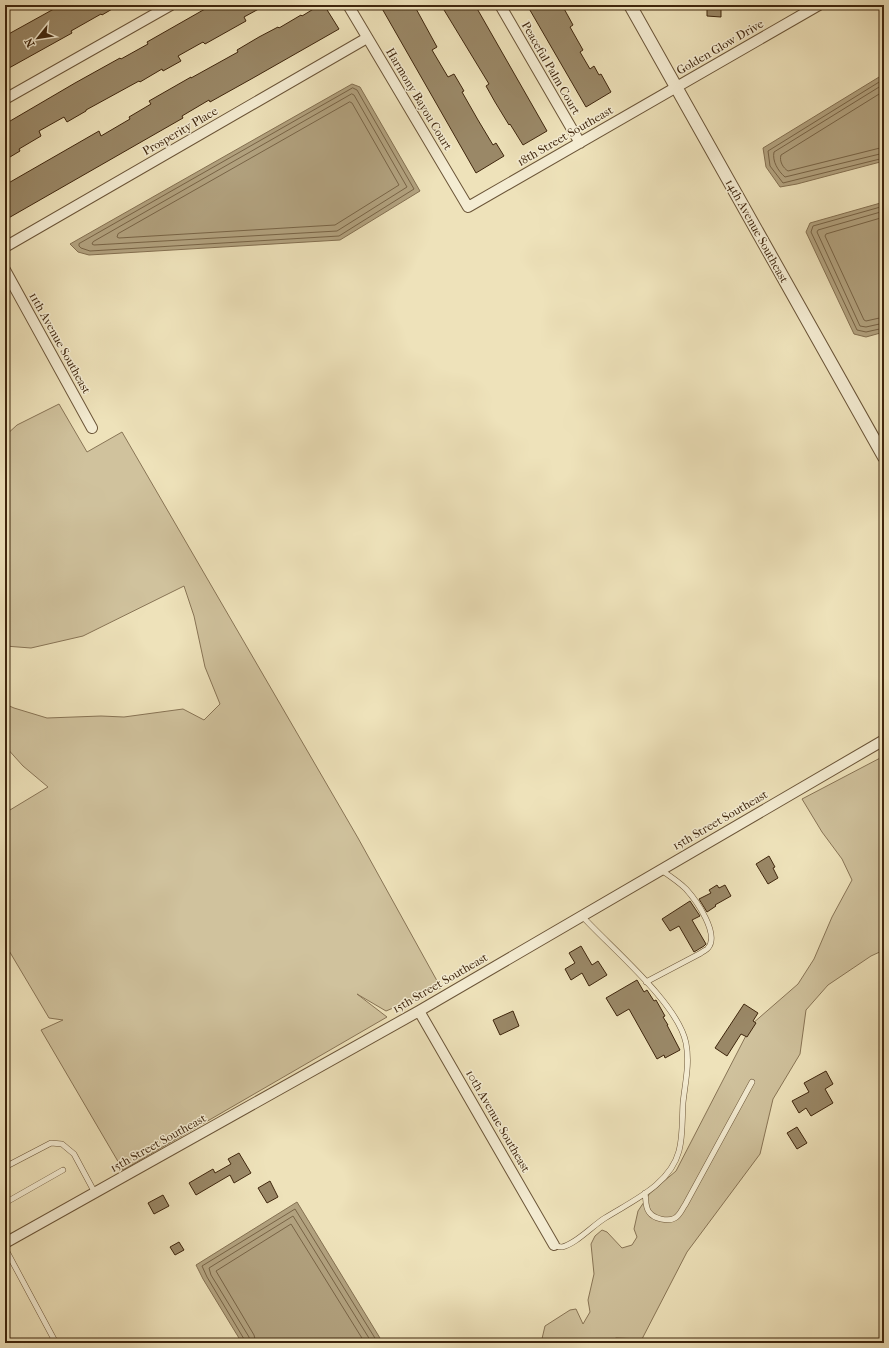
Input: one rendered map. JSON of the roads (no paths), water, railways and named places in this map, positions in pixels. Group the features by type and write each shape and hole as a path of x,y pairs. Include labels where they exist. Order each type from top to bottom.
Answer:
{"street":[{"path":"5,99 172,5"},
{"name":"Harmony Bayou Court","path":"348,5 468,207"},
{"name":"Peaceful Palm Court","path":"500,5 580,143"},
{"name":"14th Avenue Southeast","path":"630,5 884,457"},
{"name":"Golden Glow Drive","path":"676,88 819,5"},
{"name":"Prosperity Place","path":"5,247 367,38"},
{"name":"18th Street Southeast","path":"468,207 676,88"},
{"name":"11th Avenue Southeast","path":"5,270 92,428"},
{"name":"15th Street Southeast","path":"5,1244 419,1010 884,740"},
{"name":"10th Avenue Southeast","path":"419,1010 554,1245"}],"lane":[{"path":"646,982 701,953 711,944 708,920 699,906 687,890 671,876 661,870"},
{"path":"554,1245 557,1247 562,1247 569,1244 596,1223 656,1186 671,1169 678,1153 681,1138 688,1063 686,1042 678,1022 646,982 582,916"},
{"path":"645,1193 649,1212 663,1220 676,1217 685,1205 752,1082"},
{"path":"5,1167 51,1143 62,1144 74,1154 95,1193"},
{"path":"5,1203 63,1170"},
{"path":"5,1248 56,1343"}],"water":[{"path":"884,74 884,161 797,184 780,187 766,167 763,148"},
{"path":"352,84 360,87 420,191 340,240 89,255 78,252 70,244"},
{"path":"884,202 884,332 866,337 854,334 806,232 810,223"},
{"path":"297,1202 383,1343 242,1343 196,1265"}]}
